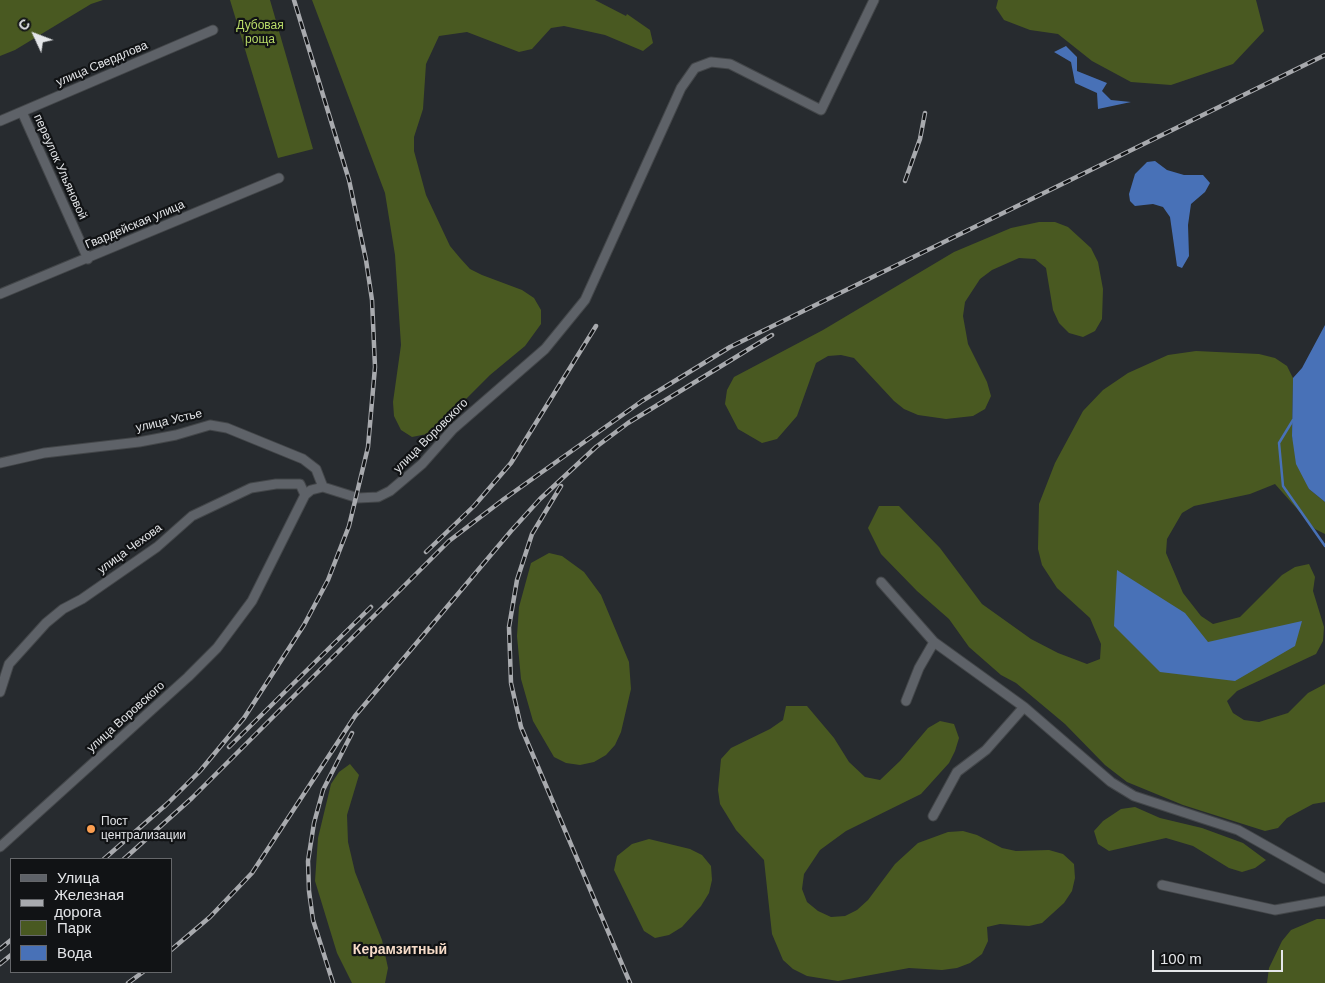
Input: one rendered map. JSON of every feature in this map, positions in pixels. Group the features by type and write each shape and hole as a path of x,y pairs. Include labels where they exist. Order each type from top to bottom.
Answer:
{"street":[{"name":"улица Воровского","path":"323,487 358,498 378,497 390,492 422,464 453,429 545,349 585,300 681,88 695,68 711,62 730,64 821,110 874,0"},
{"name":"улица Свердлова","path":"0,121 213,30"},
{"name":"переулок Ульяновой","path":"22,112 88,259"},
{"name":"Гвардейская улица","path":"0,294 279,178"},
{"name":"улица Устье","path":"0,464 44,453 148,440 210,425 227,428 303,459 316,469 323,487"},
{"name":"улица Чехова","path":"0,692 9,664 46,623 63,609 82,599 157,547 192,516 251,488 276,484 300,484 305,495"},
{"path":"305,495 311,490 323,487"},
{"name":"улица Воровского","path":"0,847 188,677 217,648 252,601 305,495"},
{"path":"882,582 934,642 1024,707 1111,782 1134,796 1238,830 1325,879"},
{"path":"906,701 919,668 934,642"},
{"path":"933,816 957,772 986,750 1024,707"},
{"path":"1162,885 1275,910 1325,901"}],"green space":[{"path":"0,0 103,0 91,4 15,50 0,56"},
{"name":"Дубовая роща","path":"230,0 270,0 313,149 278,158"},
{"path":"312,0 595,0 626,16 627,14 650,30 653,43 643,51 605,35 564,26 551,28 532,49 519,52 467,32 439,36 426,64 423,109 414,137 414,151 426,195 450,246 460,258 470,269 522,290 534,298 541,310 541,324 525,346 490,375 439,426 427,434 412,437 401,430 394,416 393,402 401,345 395,255 385,193"},
{"path":"998,0 1256,0 1264,31 1233,64 1171,85 1131,82 1092,61 1058,34 1030,30 1004,20 996,8"},
{"path":"1039,222 1055,222 1068,227 1091,248 1098,262 1103,289 1102,319 1095,331 1083,337 1069,333 1059,323 1053,310 1046,268 1035,259 1019,258 992,270 980,279 965,302 963,316 968,344 987,382 991,396 985,409 973,416 946,419 918,415 904,409 894,401 854,358 841,355 828,356 816,363 797,416 777,439 762,443 738,429 725,404 727,390 734,377 823,330 954,252 1011,228"},
{"path":"1196,351 1259,354 1275,358 1287,366 1293,378 1292,436 1309,489 1325,502 1325,534 1315,529 1275,484 1250,494 1194,506 1182,513 1167,539 1166,553 1183,593 1201,616 1213,624 1240,617 1282,575 1295,567 1309,564 1315,577 1313,591 1324,627 1323,641 1316,654 1237,691 1227,701 1233,713 1244,720 1259,722 1288,713 1308,693 1325,684 1325,802 1313,804 1287,818 1278,828 1265,831 1183,805 1127,782 1105,765 1065,724 1016,683 1001,675 969,647 949,619 917,591 881,554 868,528 879,506 899,506 940,548 982,604 1031,639 1058,653 1087,664 1100,659 1101,644 1090,618 1057,588 1042,565 1038,549 1039,504 1055,463 1083,411 1103,390 1128,373 1168,355"},
{"path":"549,553 562,556 584,572 601,595 629,662 631,689 621,732 615,745 606,755 594,762 580,765 566,763 554,757 533,721 521,679 517,636 519,607 531,563"},
{"path":"786,706 807,706 834,738 849,762 865,777 880,780 900,761 928,728 940,721 954,724 959,738 949,763 921,794 846,831 820,850 804,874 802,889 807,902 818,911 831,917 845,916 857,910 868,900 895,864 918,843 948,832 963,831 977,835 1002,848 1016,851 1049,850 1063,854 1074,864 1075,878 1072,891 1064,903 1042,923 1029,926 1000,924 987,927 988,941 982,954 970,963 957,968 942,970 909,968 838,981 807,976 793,969 783,960 772,934 764,860 736,830 720,804 718,790 721,759 731,748 770,729 783,720"},
{"path":"350,764 359,775 347,815 348,842 355,872 382,940 388,968 385,983 352,983 337,953 315,881 318,838 331,784 339,772"},
{"path":"1135,807 1160,818 1202,828 1243,843 1266,860 1255,868 1242,872 1229,868 1193,846 1166,838 1109,851 1098,844 1094,831 1103,821 1121,809"},
{"path":"649,839 690,849 702,855 711,866 712,880 709,893 701,906 682,927 669,935 655,938 644,931 614,870 617,856 632,844"},
{"path":"1317,919 1325,919 1325,983 1267,983 1269,968 1282,941 1291,930"}],"water":[{"path":"1066,46 1077,57 1077,71 1107,83 1102,91 1111,100 1131,102 1098,109 1097,93 1075,83 1071,62 1054,52"},
{"path":"1155,161 1167,170 1184,175 1203,175 1210,183 1205,192 1191,204 1188,225 1189,256 1182,268 1177,266 1170,217 1163,207 1153,204 1135,206 1130,201 1129,194 1135,174 1147,162"},
{"path":"1325,325 1325,502 1309,489 1296,464 1292,436 1293,378 1302,368"},
{"path":"1117,570 1185,613 1208,642 1302,621 1295,646 1235,681 1160,672 1114,626"}],"waterway":[{"path":"1293,420 1279,443 1283,486 1325,546"}],"railway":[{"path":"164,807 200,771 244,718 304,625 328,580 349,526 368,447 375,367 372,300 366,260 349,180 294,0"},
{"path":"125,858 192,798 449,541 504,499 642,401 730,347 1325,55"},
{"path":"905,181 920,139 925,113"},
{"path":"426,552 474,506 511,463 596,326"},
{"path":"172,949 210,917 252,873 355,716 540,499 596,447 628,423 772,335"},
{"path":"561,486 532,534 517,580 509,627 511,683 521,727 630,983"},
{"path":"229,747 371,607"},
{"path":"333,983 313,920 309,891 308,861 314,823 323,790 352,733"},
{"path":"105,858 168,803"},
{"path":"0,949 10,941"},
{"path":"0,964 10,956"},
{"path":"128,983 142,973"}],"place":[{"name":"Пост централизации","path":"91,829"}],"district":[{"name":"Керамзитный","path":"400,950"}]}
